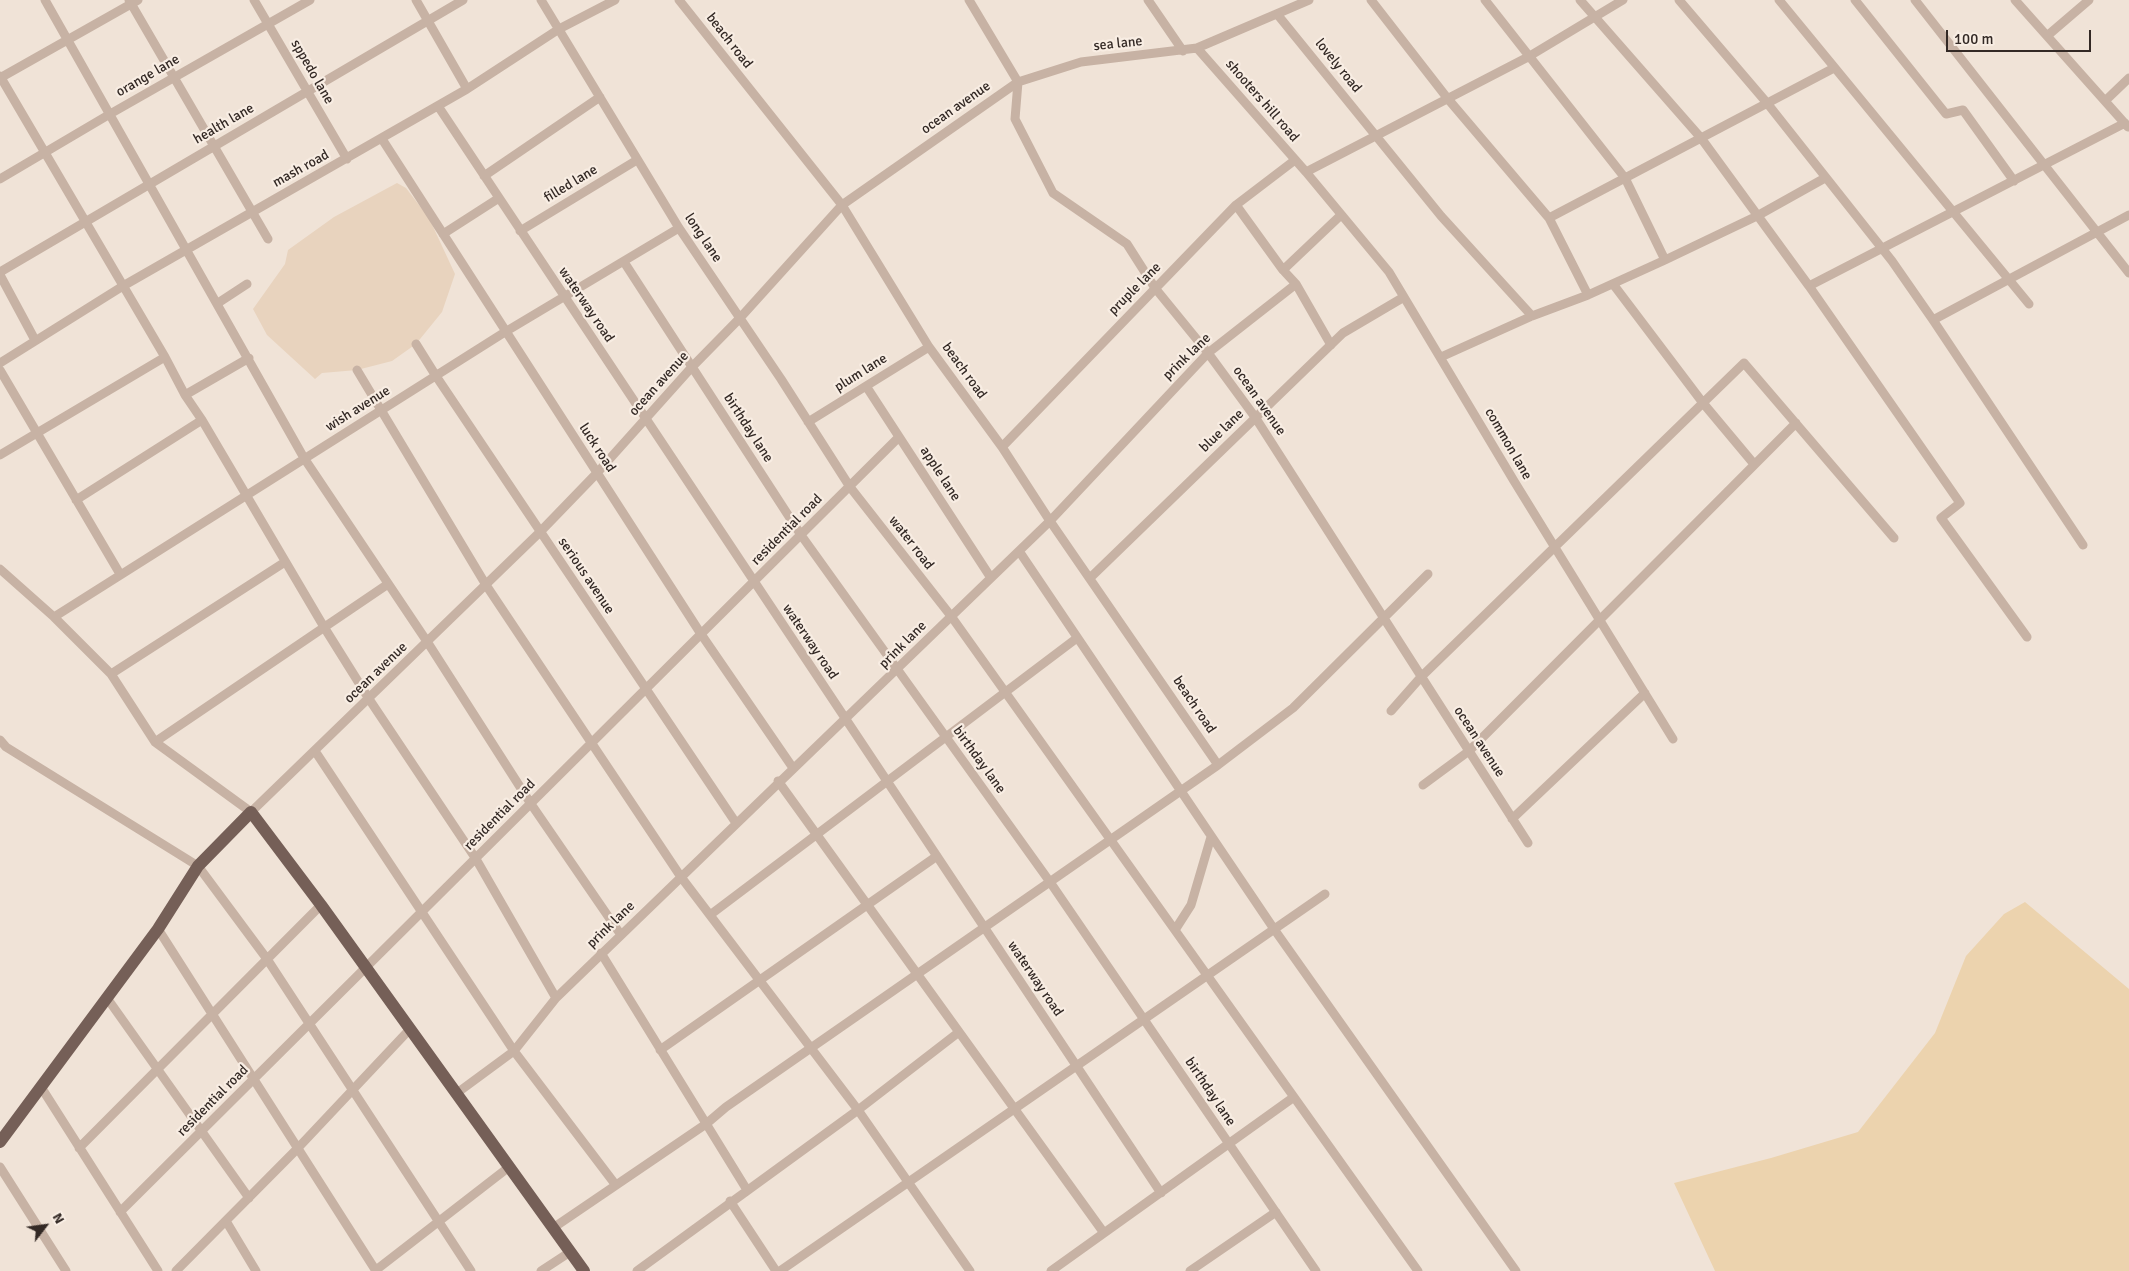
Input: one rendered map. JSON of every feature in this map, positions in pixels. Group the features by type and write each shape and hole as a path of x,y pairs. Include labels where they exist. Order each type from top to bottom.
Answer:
{"main road":[{"path":"0,1142 158,929 198,866 252,812 322,905 584,1271"}],"street":[{"path":"45,0 304,458 428,642 531,804 621,935"},
{"name":"sppedo lane","path":"254,0 347,159"},
{"name":"orange lane","path":"0,179 310,0"},
{"path":"416,0 467,89"},
{"name":"health lane","path":"0,273 85,221 462,0"},
{"name":"long lane","path":"541,0 679,228 850,487"},
{"name":"mash road","path":"0,363 123,286 382,139 467,89 559,29 615,0"},
{"name":"beach road","path":"679,0 842,205 929,347 1002,447 1050,521 1218,765"},
{"path":"969,0 1018,82"},
{"path":"1148,0 1183,50"},
{"name":"sea lane","path":"1018,82 1081,62 1197,48 1309,0"},
{"path":"1371,0 1448,99 1548,218 1588,295"},
{"path":"1485,0 1528,58 1625,178 1665,260"},
{"path":"1580,0 1701,138 1809,286 1960,503 1941,518 2028,637"},
{"path":"1306,172 1528,58 1623,0"},
{"path":"1678,0 1766,103 1881,249 1933,320 2083,546"},
{"path":"1779,0 2029,304"},
{"path":"1855,0 1946,114 1963,110 2014,181"},
{"path":"1915,0 2129,273"},
{"path":"1809,286 2044,165 2127,126 2015,0"},
{"path":"2047,36 2089,0"},
{"path":"268,240 174,77 133,1 0,77 165,357 185,395 202,420 324,627 369,699 476,858 556,998"},
{"name":"lovely road","path":"1277,14 1441,216 1532,316"},
{"name":"shooters hill road","path":"1197,48 1306,172"},
{"path":"1548,218 1834,68"},
{"path":"2105,101 2129,78"},
{"name":"ocean avenue","path":"252,812 540,532 646,420 691,368 740,318 842,205 1018,82"},
{"name":"ocean avenue","path":"1018,82 1015,119 1053,193 1127,244 1155,288 1208,353 1255,417 1528,843"},
{"path":"484,176 600,97"},
{"name":"waterway road","path":"438,106 1161,1193"},
{"name":"luck road","path":"382,139 701,634 793,768"},
{"name":"filled lane","path":"520,231 637,160"},
{"name":"pruple lane","path":"1002,447 1236,205 1295,160"},
{"name":"common lane","path":"1306,172 1389,272 1673,739"},
{"path":"1441,357 1532,316 1588,295 1665,260 1757,216 1825,178"},
{"path":"443,234 499,198"},
{"path":"1236,205 1283,270 1296,284 1331,344"},
{"path":"1283,270 1341,215"},
{"path":"1933,320 2129,215"},
{"name":"wish avenue","path":"54,617 505,332 565,298 679,228"},
{"name":"birthday lane","path":"624,262 801,535 1050,882 1316,1271"},
{"path":"0,273 35,340"},
{"path":"218,303 247,284"},
{"name":"prink lane","path":"457,1093 514,1051 556,998 778,782 846,720 1019,552 1208,353 1296,284"},
{"path":"1613,284 1703,403 1754,464"},
{"name":"blue lane","path":"1090,578 1343,333 1404,297"},
{"name":"serious avenue","path":"416,344 736,823"},
{"name":"plum lane","path":"808,422 929,347"},
{"path":"0,455 165,357"},
{"path":"185,395 249,358"},
{"path":"1391,711 1421,677 1744,363 1894,538"},
{"path":"0,370 120,574"},
{"path":"357,370 486,585 681,877 858,1110 970,1271"},
{"name":"apple lane","path":"866,386 991,578"},
{"path":"76,500 202,420"},
{"path":"1423,785 1469,751 1796,423"},
{"name":"residential road","path":"120,1212 899,437"},
{"name":"water road","path":"850,487 951,616 1418,1271"},
{"path":"1019,552 1274,930 1516,1271"},
{"path":"111,674 285,562"},
{"path":"0,569 54,617 111,674 155,742 252,812"},
{"path":"553,1228 615,1184 706,1124 726,1107 1218,765 1293,708 1428,574"},
{"path":"155,742 388,584"},
{"path":"710,915 1077,638"},
{"path":"1512,819 1645,693"},
{"path":"0,740 6,747 198,866 267,959 471,1271"},
{"path":"315,751 514,1051 615,1184"},
{"path":"778,782 1104,1233"},
{"path":"1175,930 1191,905 1211,837"},
{"path":"660,1050 937,856"},
{"path":"780,1271 1325,894"},
{"path":"79,1148 322,905"},
{"path":"158,929 211,1016 376,1271 509,1167"},
{"path":"601,953 747,1190"},
{"path":"107,998 156,1070 249,1198"},
{"path":"176,1271 297,1149 410,1028"},
{"path":"637,1271 858,1110 959,1032"},
{"path":"41,1087 158,1271"},
{"path":"1051,1271 1294,1097"},
{"path":"0,1167 66,1271"},
{"path":"730,1202 776,1271"},
{"path":"1190,1271 1276,1212"},
{"path":"226,1221 256,1271"},
{"path":"541,1271 570,1252"}],"sand":[{"path":"2025,902 2129,989 2129,1271 1715,1271 1674,1183 1771,1158 1858,1132 1935,1033 1966,956 2004,914"}],"shaded area":[{"path":"397,183 406,188 429,218 455,274 442,312 416,344 392,361 357,370 322,373 315,379 267,335 253,309 285,264 288,250 334,217"}]}
